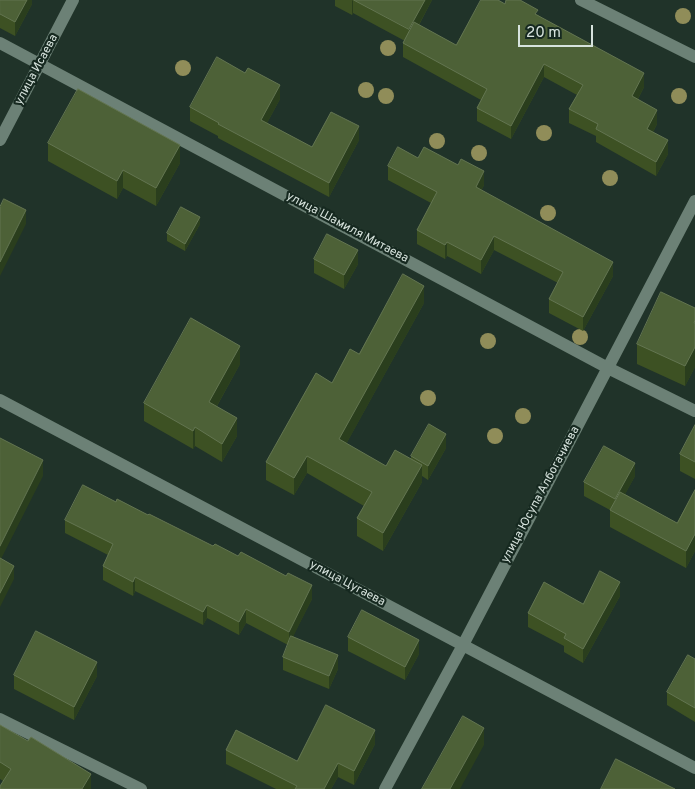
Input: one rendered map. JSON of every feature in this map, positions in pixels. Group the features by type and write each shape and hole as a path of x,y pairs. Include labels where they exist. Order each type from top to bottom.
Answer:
{"street":[{"name":"улица Исаева","path":"0,140 73,0"},
{"path":"581,0 695,57"},
{"name":"улица Шамиля Митаева","path":"0,43 608,368 695,411"},
{"name":"улица Юсупа Албогачиева","path":"385,789 695,201"},
{"name":"улица Цугаева","path":"0,400 695,768"},
{"path":"0,719 141,789"}],"building":[{"path":"0,0 27,0 15,22 0,14"},
{"path":"354,0 425,0 409,29"},
{"path":"481,0 498,0 505,4 506,0 520,0 538,10 535,14 644,73 632,96 657,110 647,129 668,140 656,162 596,129 598,124 569,109 583,85 544,64 511,126 477,108 487,89 403,43 414,22 456,45"},
{"path":"217,57 245,73 248,68 280,85 261,120 312,147 331,112 359,126 329,183 190,107"},
{"path":"78,89 180,145 156,188 123,170 117,181 48,143"},
{"path":"398,147 418,158 424,147 458,165 461,159 484,171 476,187 613,262 583,317 549,299 563,272 494,236 481,260 447,242 445,245 417,230 437,192 388,166"},
{"path":"4,199 26,210 0,262 0,207"},
{"path":"181,207 200,217 185,244 167,233"},
{"path":"327,234 358,250 344,275 314,259"},
{"path":"403,274 424,286 339,439 386,466 395,450 422,465 383,533 357,518 372,492 307,456 294,478 266,462 316,373 332,383 350,349 359,354"},
{"path":"661,292 695,308 695,347 685,366 637,344"},
{"path":"191,318 240,346 209,402 237,418 222,444 195,427 193,431 144,403"},
{"path":"429,424 446,434 428,466 411,456"},
{"path":"695,425 695,462 680,454"},
{"path":"0,438 43,460 0,546"},
{"path":"604,446 635,463 615,499 584,482"},
{"path":"83,485 116,502 117,499 149,514 213,546 215,544 238,556 241,552 286,576 288,573 312,585 289,632 246,609 239,622 207,605 203,612 135,577 133,582 103,566 113,544 65,520"},
{"path":"695,490 695,534 686,551 610,510 620,492 677,523"},
{"path":"0,558 14,566 0,593"},
{"path":"600,571 620,582 583,649 564,638 566,634 528,613 544,582 583,604"},
{"path":"362,610 419,640 405,667 348,637"},
{"path":"36,631 97,662 74,707 14,675"},
{"path":"291,636 338,655 329,676 283,657"},
{"path":"688,655 695,659 695,708 667,692"},
{"path":"326,705 375,730 354,771 338,763 324,789 295,789 297,786 226,750 236,730 297,761"},
{"path":"463,716 484,728 450,789 422,789"},
{"path":"0,725 28,741 31,737 91,774 82,789 0,789 11,769 0,762"},
{"path":"616,759 663,783 675,789 601,789"}]}
